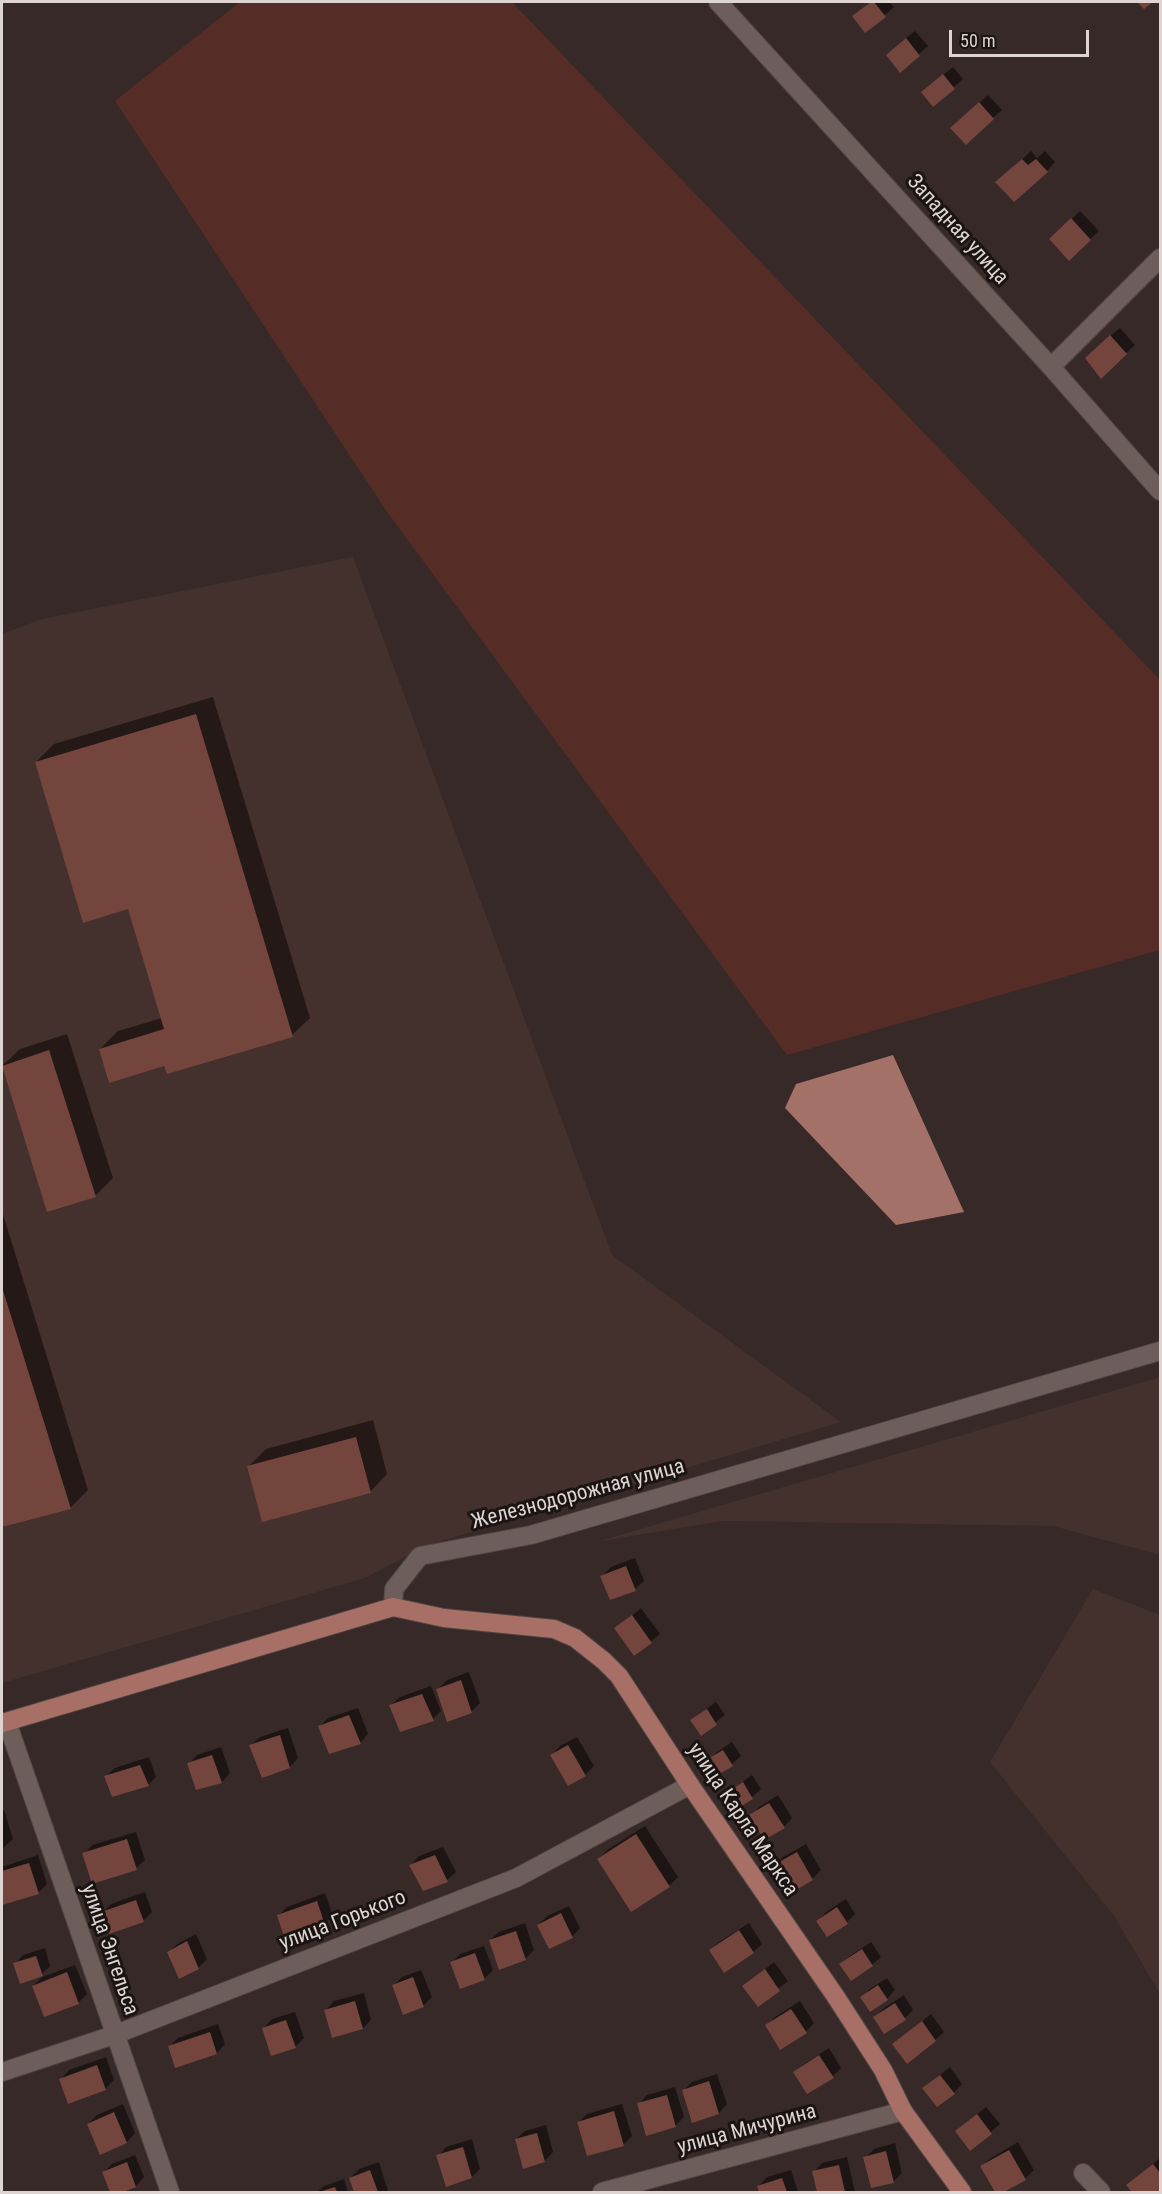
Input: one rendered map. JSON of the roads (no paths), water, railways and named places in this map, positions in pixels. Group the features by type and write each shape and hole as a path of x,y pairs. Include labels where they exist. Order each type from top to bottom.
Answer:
{"main road":[{"path":"4,1722 393,1607"},
{"name":"улица Карла Маркса","path":"393,1607 444,1618 554,1629 575,1638 619,1676 690,1785 884,2070 903,2111 962,2193"}],"street":[{"name":"Западная улица","path":"718,2 1161,491"},
{"path":"1051,367 1161,258"},
{"name":"Железнодорожная улица","path":"393,1607 394,1589 420,1556 531,1535 1161,1351"},
{"name":"улица Энгельса","path":"4,1722 170,2193"},
{"name":"улица Горького","path":"2,2072 114,2035 516,1878 690,1785"},
{"name":"улица Мичурина","path":"602,2193 903,2111"},
{"path":"1083,2173 1101,2193"}]}
